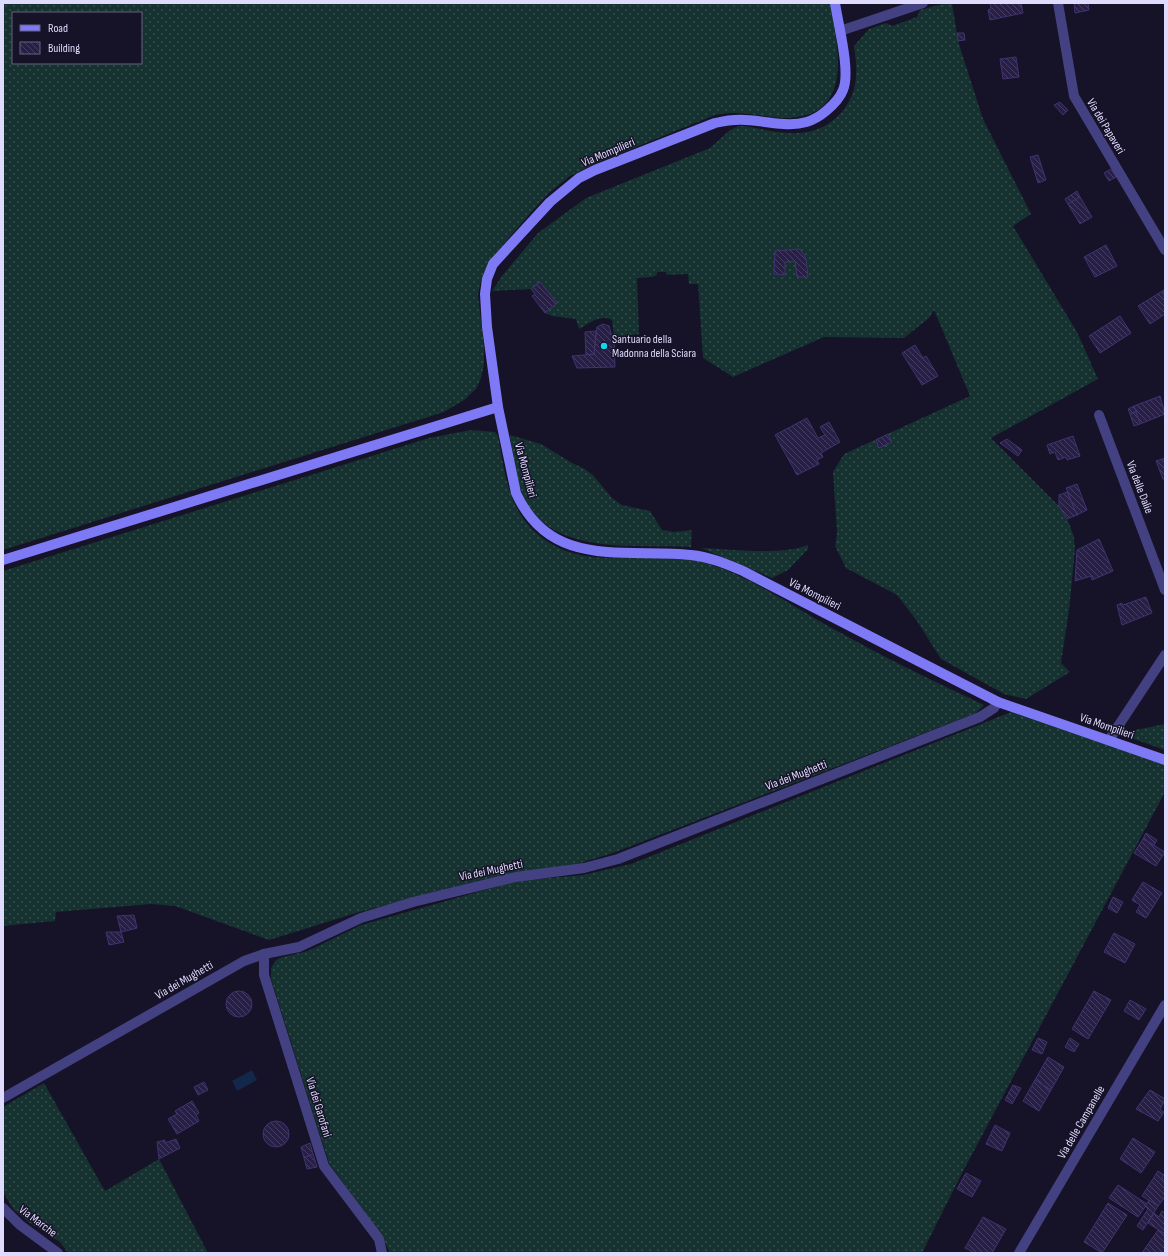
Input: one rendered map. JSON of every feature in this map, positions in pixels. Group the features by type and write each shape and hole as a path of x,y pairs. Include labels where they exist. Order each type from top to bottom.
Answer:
{"street":[{"name":"Via Mompilieri","path":"835,3 846,73 843,90 831,107 819,117 805,124 784,124 750,119 732,119 715,123 596,170 569,185 550,202 493,264 487,279 485,294 487,328 498,407 516,493 530,517 549,534 576,547 591,551 691,555 720,561 744,571 998,702 1165,760"},
{"path":"840,31 923,3"},
{"name":"Via dei Papaveri","path":"1058,3 1074,96 1165,250"},
{"path":"3,560 498,407"},
{"name":"Via delle Dalie","path":"1099,415 1165,590"},
{"path":"1109,740 1165,655"},
{"name":"Via dei Mughetti","path":"3,1098 244,961 264,954 298,947 361,918 413,902 516,877 584,868 618,859 980,717 994,708 998,702"},
{"name":"Via dei Garofani","path":"264,954 264,975 324,1166 379,1239 382,1253"},
{"name":"Via delle Campanelle","path":"1019,1253 1165,1005"},
{"name":"Via Marche","path":"3,1208 20,1225 58,1253"}],"green space":[{"path":"3,3 830,3 838,58 837,77 833,93 824,106 809,115 787,118 742,113 724,113 715,115 594,164 570,176 549,193 494,255 481,281 478,294 484,347 484,364 481,378 476,389 464,400 444,412 3,550"},
{"path":"946,3 952,3 958,41 983,119 1031,214 1013,226 1077,332 1098,379 991,438 1059,506 1069,523 1074,537 1075,550 1069,610 1061,663 1070,672 1026,699 1004,694 941,659 917,621 897,595 846,568 835,546 837,533 833,472 844,454 970,396 934,310 929,318 904,338 824,337 733,377 703,358 698,284 689,284 688,274 667,275 666,272 657,272 657,275 652,277 637,278 639,334 614,337 612,320 608,318 595,320 579,329 576,319 552,316 545,313 556,303 540,282 531,289 492,291 502,276 538,233 586,198 710,148 729,131 738,126 778,132 797,133 809,132 830,123 846,107 851,97 855,86 856,71 854,46 869,29 886,23 892,26 917,17 920,10"},
{"path":"471,430 495,432 498,436 506,477 514,503 529,526 540,536 558,547 576,554 596,557 678,558 716,566 771,592 824,624 876,652 984,705 976,713 613,853 577,864 503,875 477,881 356,913 269,940 175,906 151,904 56,912 55,921 3,926 3,571 429,438"},
{"path":"510,435 541,444 583,468 593,475 612,498 622,505 650,511 662,530 674,532 692,530 691,547 622,546 575,538 554,530 537,516 524,497 516,475"},
{"path":"808,545 808,549 788,570 772,578 701,548 770,551 797,548"},
{"path":"1011,712 1165,765 1165,792 961,1175 922,1253 390,1253 382,1236 329,1163 271,979 271,968 276,960 282,957 308,951 361,925 506,884 527,880 583,875 631,864"},
{"path":"1165,724 1165,750 1134,739 1130,731"},
{"path":"44,1083 105,1191 159,1159 208,1253 68,1253 60,1242 30,1223 13,1209 3,1192 3,1107"}],"water":[{"path":"252,1070 257,1080 237,1091 232,1081"}],"building":[{"path":"990,3 1021,3 1023,13 990,20 988,10 991,9"},
{"path":"1074,3 1088,3 1089,10 1075,13"},
{"path":"957,33 964,33 965,40 958,41"},
{"path":"1016,57 1019,77 1003,79 1000,59"},
{"path":"1060,102 1068,110 1063,115 1054,105"},
{"path":"1038,155 1046,180 1038,183 1030,157"},
{"path":"1111,169 1116,177 1109,181 1104,173"},
{"path":"1077,191 1080,197 1068,204 1065,199"},
{"path":"1080,197 1092,217 1080,224 1068,204"},
{"path":"1106,245 1117,266 1095,277 1084,257"},
{"path":"800,249 806,259 808,277 797,277 795,261 785,262 785,275 774,274 775,251"},
{"path":"540,282 557,303 545,313 532,296 535,294 531,289"},
{"path":"1164,290 1165,314 1150,324 1138,306"},
{"path":"1120,316 1131,333 1100,353 1089,336"},
{"name":"Santuario della Madonna della Sciara","path":"603,324 609,326 612,337 614,337 615,367 577,368 572,356 594,354 597,327"},
{"path":"596,331 594,354 586,355 585,332"},
{"path":"915,345 923,358 926,356 938,376 922,385 902,353"},
{"path":"1160,396 1165,414 1140,424 1134,406"},
{"path":"1134,406 1136,412 1130,414 1128,409"},
{"path":"1136,412 1140,424 1134,426 1130,414"},
{"path":"807,418 818,438 825,435 820,427 829,422 840,442 821,453 823,457 817,460 819,464 797,475 775,435"},
{"path":"888,434 892,442 879,448 876,440"},
{"path":"1073,436 1080,456 1067,460 1066,457 1058,460 1055,452 1050,454 1047,445"},
{"path":"1007,439 1022,450 1018,456 1000,443"},
{"path":"1165,458 1165,479 1163,479 1156,461"},
{"path":"1077,484 1087,510 1077,515 1066,488"},
{"path":"1067,492 1077,515 1067,519 1059,506 1059,495"},
{"path":"1099,539 1113,571 1092,580 1091,576 1075,581 1077,550"},
{"path":"1146,597 1152,613 1122,625 1117,605 1122,603 1123,605"},
{"path":"1146,833 1157,840 1154,845 1143,839"},
{"path":"1143,839 1165,852 1156,866 1134,853"},
{"path":"1143,882 1162,893 1146,918 1136,912 1140,905 1132,900"},
{"path":"1113,897 1123,902 1117,913 1108,908"},
{"path":"134,915 137,928 121,932 117,916"},
{"path":"106,932 121,932 124,942 109,945"},
{"path":"1114,933 1135,944 1125,963 1104,952"},
{"path":"239,991 249,994 252,1004 249,1014 239,1017 229,1014 226,1004 229,994"},
{"path":"1094,991 1111,1000 1088,1039 1072,1029"},
{"path":"1130,1000 1146,1009 1139,1020 1124,1011"},
{"path":"1038,1038 1047,1042 1042,1054 1032,1050"},
{"path":"1070,1038 1079,1044 1074,1052 1065,1047"},
{"path":"1048,1057 1064,1067 1051,1090 1035,1080"},
{"path":"1035,1080 1051,1090 1039,1111 1023,1101"},
{"path":"204,1082 208,1090 198,1095 194,1087"},
{"path":"1013,1085 1021,1088 1012,1104 1005,1100"},
{"path":"1150,1090 1165,1099 1160,1110 1164,1112 1158,1121 1136,1109"},
{"path":"192,1101 199,1113 196,1115 199,1121 177,1134 168,1119 177,1114 175,1111"},
{"path":"276,1121 286,1124 289,1134 286,1144 276,1147 266,1144 263,1134 266,1124"},
{"path":"995,1125 1010,1133 1002,1151 986,1144"},
{"path":"1133,1138 1155,1152 1141,1173 1120,1159"},
{"path":"176,1139 180,1148 159,1159 157,1142 165,1140 165,1143"},
{"path":"310,1143 313,1154 304,1158 301,1147"},
{"path":"313,1154 317,1167 307,1169 304,1158"},
{"path":"1158,1171 1164,1175 1162,1178 1165,1180 1165,1197 1158,1206 1142,1196"},
{"path":"966,1173 981,1181 972,1197 957,1189"},
{"path":"1118,1185 1147,1204 1138,1217 1109,1198"},
{"path":"1149,1200 1158,1206 1143,1230 1137,1226 1148,1209 1145,1206"},
{"path":"1108,1203 1127,1215 1102,1253 1084,1242"},
{"path":"1162,1211 1165,1213 1165,1234 1148,1223 1154,1213 1159,1217"},
{"path":"983,1217 1006,1229 992,1253 975,1253 965,1248"},
{"path":"1158,1230 1165,1234 1165,1253 1142,1253"}],"place":[{"name":"Santuario della Madonna della Sciara","path":"604,346"}]}
